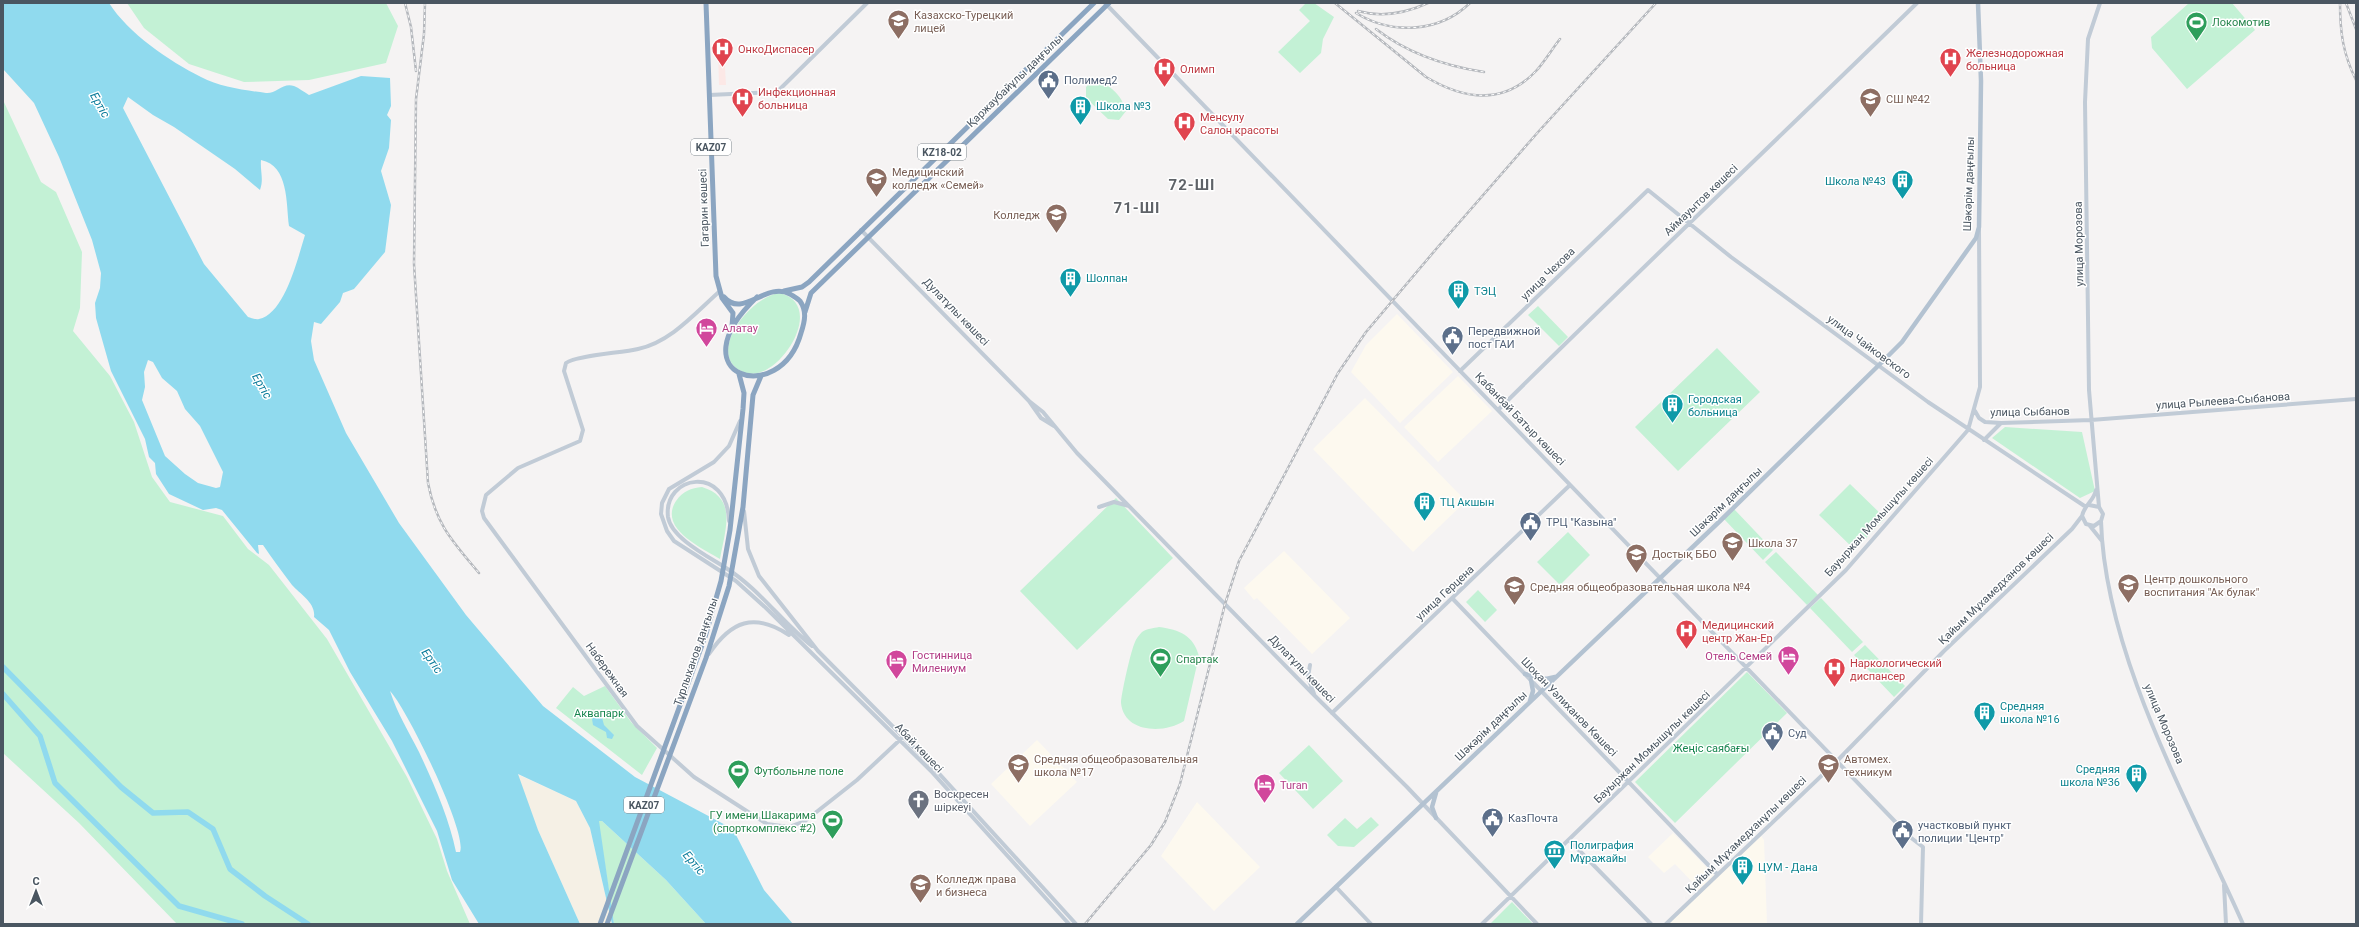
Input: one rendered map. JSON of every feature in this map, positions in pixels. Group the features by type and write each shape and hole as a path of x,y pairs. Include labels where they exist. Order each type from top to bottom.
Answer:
{"highway":[{"name":"Гагарин көшесі","path":"706,3 716,276 720,291"},
{"name":"Қаржаубайұлы даңғылы","path":"784,291 802,287 809,282 1094,3"},
{"name":"Қаржаубайұлы даңғылы","path":"805,312 811,293 1107,4"},
{"name":"KAZ07","path":"720,291 725,299 735,305 743,305 757,297 775,290 784,291"},
{"name":"KAZ07","path":"720,291 733,313 732,326"},
{"path":"739,374 750,377 761,376 786,361 796,348 805,320 805,312 800,301 784,291"},
{"name":"KAZ07","path":"739,374 730,366 726,355 727,341 737,317 757,297"},
{"name":"Тұрлыханов даңғылы","path":"600,924 705,637 721,581 730,530 743,409 744,393 739,374"},
{"name":"Тұрлыханов даңғылы","path":"607,924 706,658 729,586 743,507 753,395 761,376"}],"main road":[{"name":"Шәкәрім даңғылы","path":"1297,924 1422,803 1436,792 1660,578 1902,342 1976,238 1979,227 1981,81 1978,3"},
{"path":"1525,674 1546,679 1558,675"},
{"path":"1530,701 1533,691 1531,680"},
{"path":"1436,792 1432,807 1436,818"}],"street":[{"path":"709,95 780,90 867,3"},
{"name":"Аймауытов көшесі","path":"1498,410 1917,3"},
{"name":"улица Морозова","path":"2099,507 2091,420 2086,95 2088,39 2100,3"},
{"name":"Қабанбай Батыр көшесі","path":"1107,4 1570,485 1838,760 1910,837 1923,847 1921,924"},
{"name":"улица Чайковского","path":"1648,190 1688,224 1968,430 2087,506"},
{"name":"улица Чехова","path":"1460,371 1648,190"},
{"name":"Бауыржан Момышұлы көшесі","path":"1482,924 1570,841 1628,782 1854,562 1968,430 1975,411 1980,387 1979,227"},
{"name":"Дулатұлы көшесі","path":"862,230 1029,401 1042,418 1054,426 1129,506 1422,803 1537,924"},
{"name":"Набережная","path":"720,291 672,334 660,342 639,349 569,361 565,365 564,371 582,430 580,441 518,468 486,495 482,511 487,523 637,726 694,777 767,824 789,827 805,821 857,780 901,739"},
{"name":"улица Рылеева-Сыбанова","path":"2091,420 2356,399"},
{"path":"743,409 738,430 728,446 704,469 669,489 662,503 661,514 667,531 674,541 736,581 766,608 795,638"},
{"name":"улица Сыбанов","path":"1975,411 1979,418 1985,422 2001,423 2091,420"},
{"path":"1984,440 2001,423"},
{"path":"730,530 729,509 715,486 696,482 683,486 670,499 667,508 672,528 678,536 740,577 802,638 818,651"},
{"name":"улица Герцена","path":"1332,713 1570,485"},
{"name":"улица Морозова","path":"2087,506 2094,499 2098,485"},
{"path":"1100,507 1114,502 1129,506"},
{"path":"2090,526 2098,524 2101,521 2103,514 2099,507 2087,506 2082,516 2083,522 2090,526 2102,542"},
{"path":"743,507 748,549 759,576 818,651"},
{"name":"Қайым Мұхамедханов көшесі","path":"1838,760 1944,651 2072,529 2082,516"},
{"name":"улица Морозова","path":"2101,521 2102,542 2109,591 2135,678 2163,748 2243,924"},
{"name":"Шоқан Уәлиханов Көшесі","path":"1452,598 1717,874"},
{"path":"706,658 718,640 732,628 746,622 766,623 795,638"},
{"name":"Абай көшесі","path":"795,638 901,739 1069,924"},
{"name":"Абай көшесі","path":"818,651 1076,924"},
{"path":"1310,664 1309,681 1315,696"},
{"name":"Қайым Мұхамедханұлы көшесі","path":"1666,924 1838,760"},
{"path":"1570,841 1651,924"},
{"path":"2223,878 2226,924"},
{"path":"1336,887 1371,924"}],"shaded area":[{"name":"ОнкоДиспасер","path":"718,49 724,49 726,85 719,85"},
{"path":"1397,314 1453,372 1400,423 1351,372 1366,345"},
{"path":"1458,376 1492,411 1438,462 1404,427"},
{"path":"1365,398 1466,501 1413,552 1313,449"},
{"path":"1284,551 1350,618 1312,654 1257,598 1254,600 1244,588"},
{"path":"1037,740 1077,782 1030,826 991,784"},
{"path":"1197,802 1260,867 1214,911 1161,856"},
{"path":"1673,833 1714,875 1699,889 1675,864 1664,873 1648,857"},
{"path":"1761,836 1764,840 1767,924 1667,924"}],"green space":[{"path":"127,3 386,3 398,26 386,63 309,80 244,82 189,64 144,28"},
{"path":"1306,3 1314,3 1334,17 1323,39 1321,53 1300,73 1278,52 1310,21 1299,10"},
{"name":"Локомотив","path":"2189,3 2232,3 2255,30 2187,89 2152,48 2151,37"},
{"path":"1093,80 1109,87 1118,95 1126,111 1119,120 1108,119 1086,98 1086,87"},
{"path":"3,100 41,182 56,192 82,252 80,308 73,331 110,376 134,422 152,477 170,502 223,516 248,549 269,565 327,639 407,777 437,839 447,871 470,924 177,924 79,823 3,753"},
{"path":"779,293 793,300 799,312 799,326 793,341 784,355 772,366 759,373 746,373 734,366 729,355 729,343 734,330 743,317 754,306 767,297"},
{"path":"1538,306 1568,337 1559,346 1528,315"},
{"path":"1717,348 1760,392 1678,471 1635,427"},
{"path":"2005,427 2082,432 2095,491 2080,498 1992,438"},
{"path":"1850,484 1885,518 1855,550 1819,515"},
{"path":"702,487 713,492 721,499 725,507 726,526 720,559 684,536 677,529 673,520 672,511 676,501 681,495 694,488"},
{"path":"1116,498 1173,558 1077,650 1020,591"},
{"path":"1734,509 1773,550 1763,560 1724,519"},
{"path":"1568,532 1590,555 1560,585 1537,562"},
{"path":"1776,552 1818,595 1807,605 1765,562"},
{"path":"1478,590 1497,610 1485,622 1466,602"},
{"path":"1821,598 1863,642 1852,652 1810,608"},
{"name":"Спартак","path":"1159,627 1173,630 1185,635 1193,643 1199,656 1184,721 1166,728 1156,729 1137,725 1129,720 1124,713 1121,703 1126,672 1135,641 1142,632"},
{"path":"1865,645 1905,686 1894,697 1854,655"},
{"name":"Жеңіс саябағы","path":"1747,672 1787,713 1675,823 1635,782"},
{"name":"Аквапарк","path":"605,686 631,722 657,748 642,775 556,708 573,687 584,696"},
{"path":"1309,745 1343,781 1313,809 1279,773"},
{"path":"1371,817 1379,825 1354,847 1338,846 1327,835 1345,818 1357,829"},
{"path":"598,821 602,821 666,880 706,924 614,924"},
{"path":"1512,902 1533,924 1490,924"}],"sand":[{"path":"517,774 576,801 590,828 612,924 580,924 538,830"}],"water":[{"name":"Ертіс","path":"3,3 109,3 127,25 150,45 176,63 201,77 224,86 270,93 290,85 309,95 361,76 390,78 391,106 387,115 391,120 389,148 381,171 391,205 385,252 354,289 343,293 340,302 321,324 314,322 311,341 314,360 346,433 399,523 466,615 543,706 635,777 733,829 764,890 793,924 706,924 666,880 602,821 599,821 614,924 612,924 590,828 576,801 518,774 538,830 580,924 479,924 452,880 437,831 392,741 350,672 329,630 314,617 313,607 292,585 263,545 258,545 259,554 257,553 222,510 216,508 203,510 169,494 156,474 155,463 149,457 145,439 111,371 96,318 95,303 100,288 101,273 92,240 59,157 34,103 3,69","holes":["128,97 235,169 260,190 262,182 261,160 270,164 277,170 284,187 289,226 305,235 294,270 283,296 276,307 268,315 258,319 248,317 204,264 123,108","148,360 153,362 162,378 177,391 185,409 200,426 223,472 220,487 216,488 198,483 185,474 165,456 142,400 145,387 144,372","390,691 409,720 446,797 460,840 460,852 456,852 445,814 435,789"]},
{"path":"596,714 601,714 604,725 614,735 612,739 607,738 606,732 593,725 592,719"}],"waterway":[{"path":"3,667 121,787 153,813 188,812 213,829 230,869 265,896 308,924"},
{"path":"3,694 40,736 55,783 179,906 242,924"}],"railway":[{"path":"405,3 411,27 416,71"},
{"path":"425,3 424,34 416,99 414,264 428,483 431,498 441,522 461,552 479,573"},
{"path":"1335,3 1426,77 1454,90 1468,94 1496,94 1510,90 1523,82 1536,71 1560,39"},
{"path":"1358,11 1376,14 1403,12 1428,3"},
{"path":"1356,13 1385,25 1415,28 1444,20 1458,13 1470,3"},
{"path":"1085,924 1151,845 1165,822 1180,784 1225,604 1239,561 1338,373 1366,332 1437,248 1539,131 1656,3"},
{"path":"2340,3 2343,43 2348,61 2356,80"},
{"path":"2346,3 2356,29"},
{"path":"1376,29 1400,45 1414,52 1441,62 1484,72"}],"place":[{"name":"Казахско-Турецкий лицей","path":"899,40"},
{"name":"Локомотив","path":"2196,42"},
{"name":"ОнкоДиспасер","path":"722,68"},
{"name":"Железнодорожная больница","path":"1950,78"},
{"name":"Олимп","path":"1165,88"},
{"name":"Полимед2","path":"1049,100"},
{"name":"Инфекционная больница","path":"743,118"},
{"name":"СШ №42","path":"1870,118"},
{"name":"Школа №3","path":"1081,126"},
{"name":"Менсулу Салон красоты","path":"1184,142"},
{"name":"Медицинский колледж «Семей»","path":"877,198"},
{"name":"Школа №43","path":"1902,200"},
{"name":"Колледж","path":"1056,234"},
{"name":"Шолпан","path":"1071,298"},
{"name":"ТЭЦ","path":"1458,310"},
{"name":"Алатау","path":"706,348"},
{"name":"Передвижной пост ГАИ","path":"1452,356"},
{"name":"Городская больница","path":"1673,424"},
{"name":"ТЦ Акшын","path":"1424,522"},
{"name":"ТРЦ \"Казына\"","path":"1531,542"},
{"name":"Школа 37","path":"1733,562"},
{"name":"Достық ББО","path":"1637,574"},
{"name":"Центр дошкольного воспитания \"Ак булак\"","path":"2128,604"},
{"name":"Средняя общеобразовательная школа №4","path":"1515,606"},
{"name":"Медицинский центр Жан-Ер","path":"1686,650"},
{"name":"Отель Семей","path":"1788,676"},
{"name":"Спартак","path":"1160,678"},
{"name":"Гостинница Милениум","path":"897,680"},
{"name":"Наркологический диспансер","path":"1835,688"},
{"name":"Средняя школа №16","path":"1985,732"},
{"name":"Суд","path":"1773,752"},
{"name":"Средняя общеобразовательная школа №17","path":"1018,784"},
{"name":"Автомех. техникум","path":"1829,784"},
{"name":"Футбольнле поле","path":"739,790"},
{"name":"Средняя школа №36","path":"2136,794"},
{"name":"Turan","path":"1265,804"},
{"name":"Воскресен шіркеуі","path":"918,820"},
{"name":"КазПочта","path":"1493,838"},
{"name":"ГУ имени Шакарима (спорткомплекс #2)","path":"832,840"},
{"name":"участковый пункт полиции \"Центр\"","path":"1903,850"},
{"name":"Полиграфия Мұражайы","path":"1554,870"},
{"name":"ЦУМ - Дана","path":"1743,886"},
{"name":"Колледж права и бизнеса","path":"921,904"}],"district":[{"name":"72-ШІ","path":"1192,185"},
{"name":"71-ШІ","path":"1137,208"}]}
